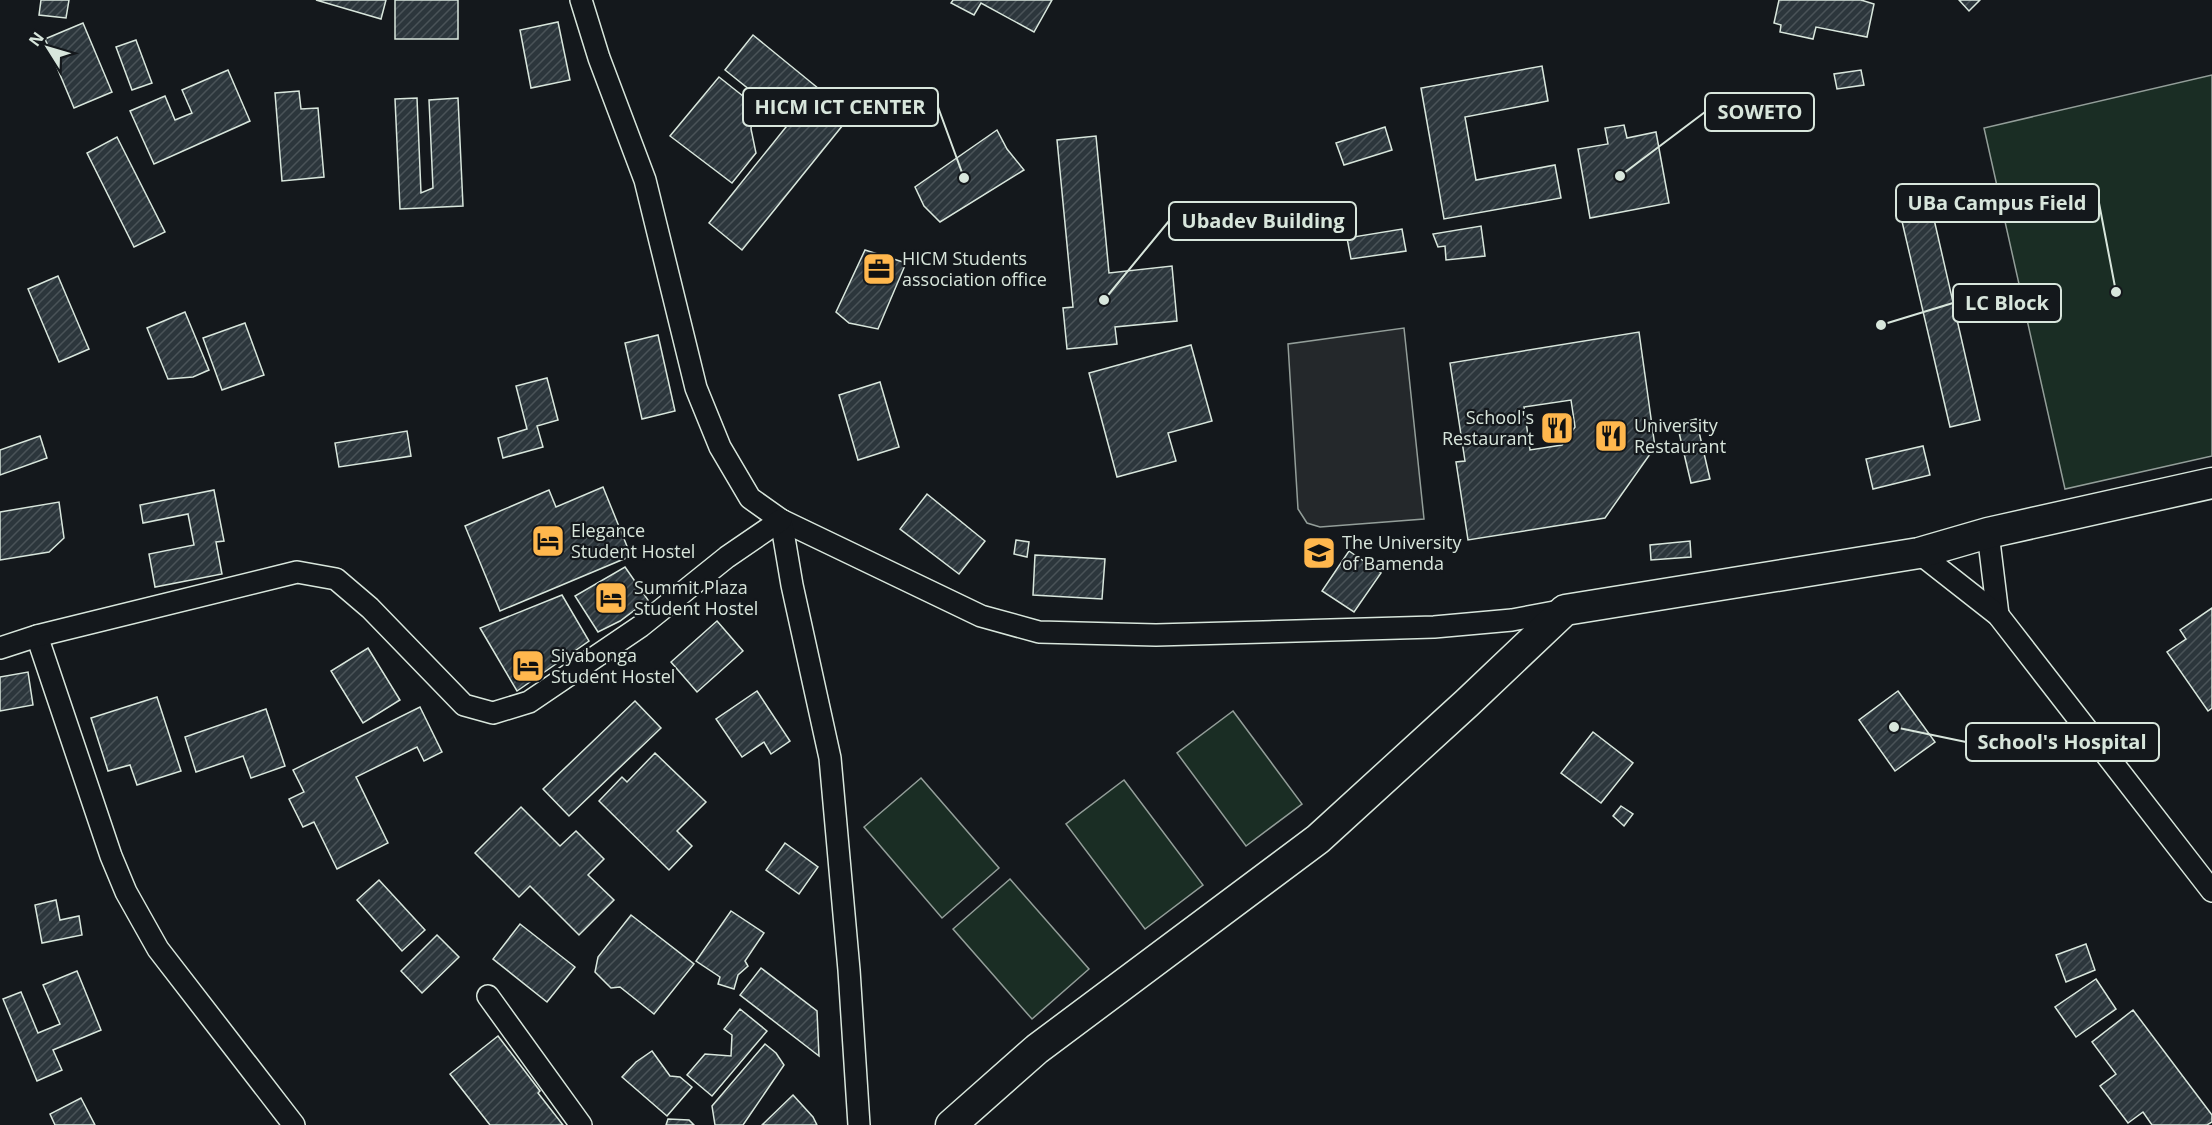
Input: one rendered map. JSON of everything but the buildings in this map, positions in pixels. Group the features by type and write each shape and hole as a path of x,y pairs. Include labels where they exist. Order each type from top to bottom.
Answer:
{"street":[{"path":"579,0 645,180 696,388 720,447 750,498 781,520 981,616 1039,632 1156,635 1434,627 1512,620 1919,553 1988,532 2212,483"},
{"path":"0,648 37,636 297,572 336,579 370,608 464,705 493,712 529,702 641,626 727,557 781,520"},
{"path":"781,520 792,585 830,758 849,970 858,1125"},
{"path":"1988,532 1998,615"},
{"path":"1919,553 1998,615 2212,891"},
{"path":"951,1125 1037,1049 1318,838 1467,703 1565,610"},
{"path":"37,636 111,856 126,892 158,949 294,1125"},
{"path":"488,996 581,1125"}],"green space":[{"path":"2212,75 2212,456 2065,489 1984,128"},
{"path":"1233,711 1302,804 1246,846 1177,753"},
{"path":"921,778 999,868 942,918 864,827"},
{"path":"1124,780 1203,885 1145,929 1066,824"},
{"path":"1010,879 1089,969 1032,1019 953,929"}],"shaded area":[{"path":"1404,328 1424,519 1320,527 1307,523 1298,509 1288,344"}],"place":[{"name":"SOWETO","path":"1620,176"},
{"name":"HICM ICT CENTER","path":"964,178"},
{"name":"HICM Students association office","path":"879,269"},
{"name":"UBa Campus Field","path":"2116,292"},
{"name":"Ubadev Building","path":"1104,300"},
{"name":"LC Block","path":"1881,325"},
{"name":"School's Restaurant","path":"1557,428"},
{"name":"University Restaurant","path":"1611,436"},
{"name":"Elegance Student Hostel","path":"548,541"},
{"name":"The University of Bamenda","path":"1319,553"},
{"name":"Summit Plaza Student Hostel","path":"611,598"},
{"name":"Siyabonga Student Hostel","path":"528,666"},
{"name":"School's Hospital","path":"1894,727"}]}
